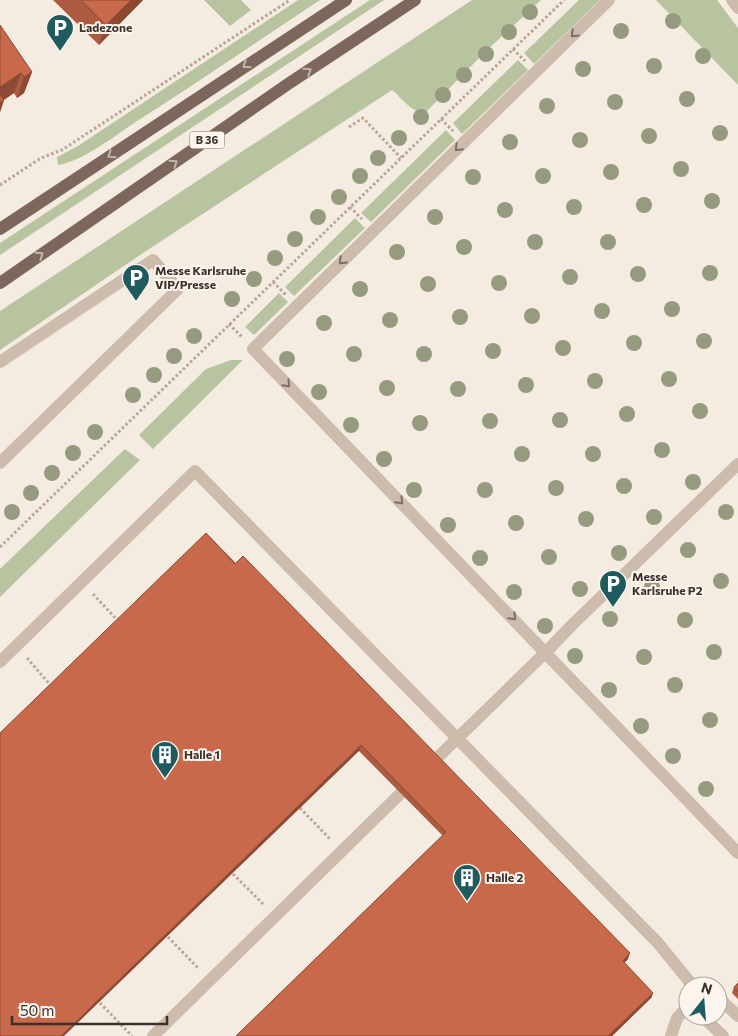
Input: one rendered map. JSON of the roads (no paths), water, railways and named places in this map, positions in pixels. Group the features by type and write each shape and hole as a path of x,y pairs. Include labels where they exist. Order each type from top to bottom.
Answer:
{"main road":[{"path":"0,229 346,0"},
{"name":"B 36","path":"0,282 288,84 415,0"}],"street":[{"path":"609,0 253,349 738,853"},
{"path":"732,0 738,8"},
{"path":"0,362 153,260 178,289 0,463"},
{"path":"435,760 738,464"},
{"path":"0,662 195,471 658,943 685,976"},
{"path":"153,1036 401,793"},
{"path":"728,1006 738,1016"},
{"path":"671,1036 678,1017"},
{"path":"712,1026 723,1036"}],"place":[{"name":"Ladezone","path":"60,52"},
{"name":"Messe Karlsruhe VIP/Presse","path":"136,302"},
{"name":"Messe Karlsruhe P2","path":"613,608"},
{"name":"Halle 1","path":"165,779"},
{"name":"Halle 2","path":"467,902"}]}
